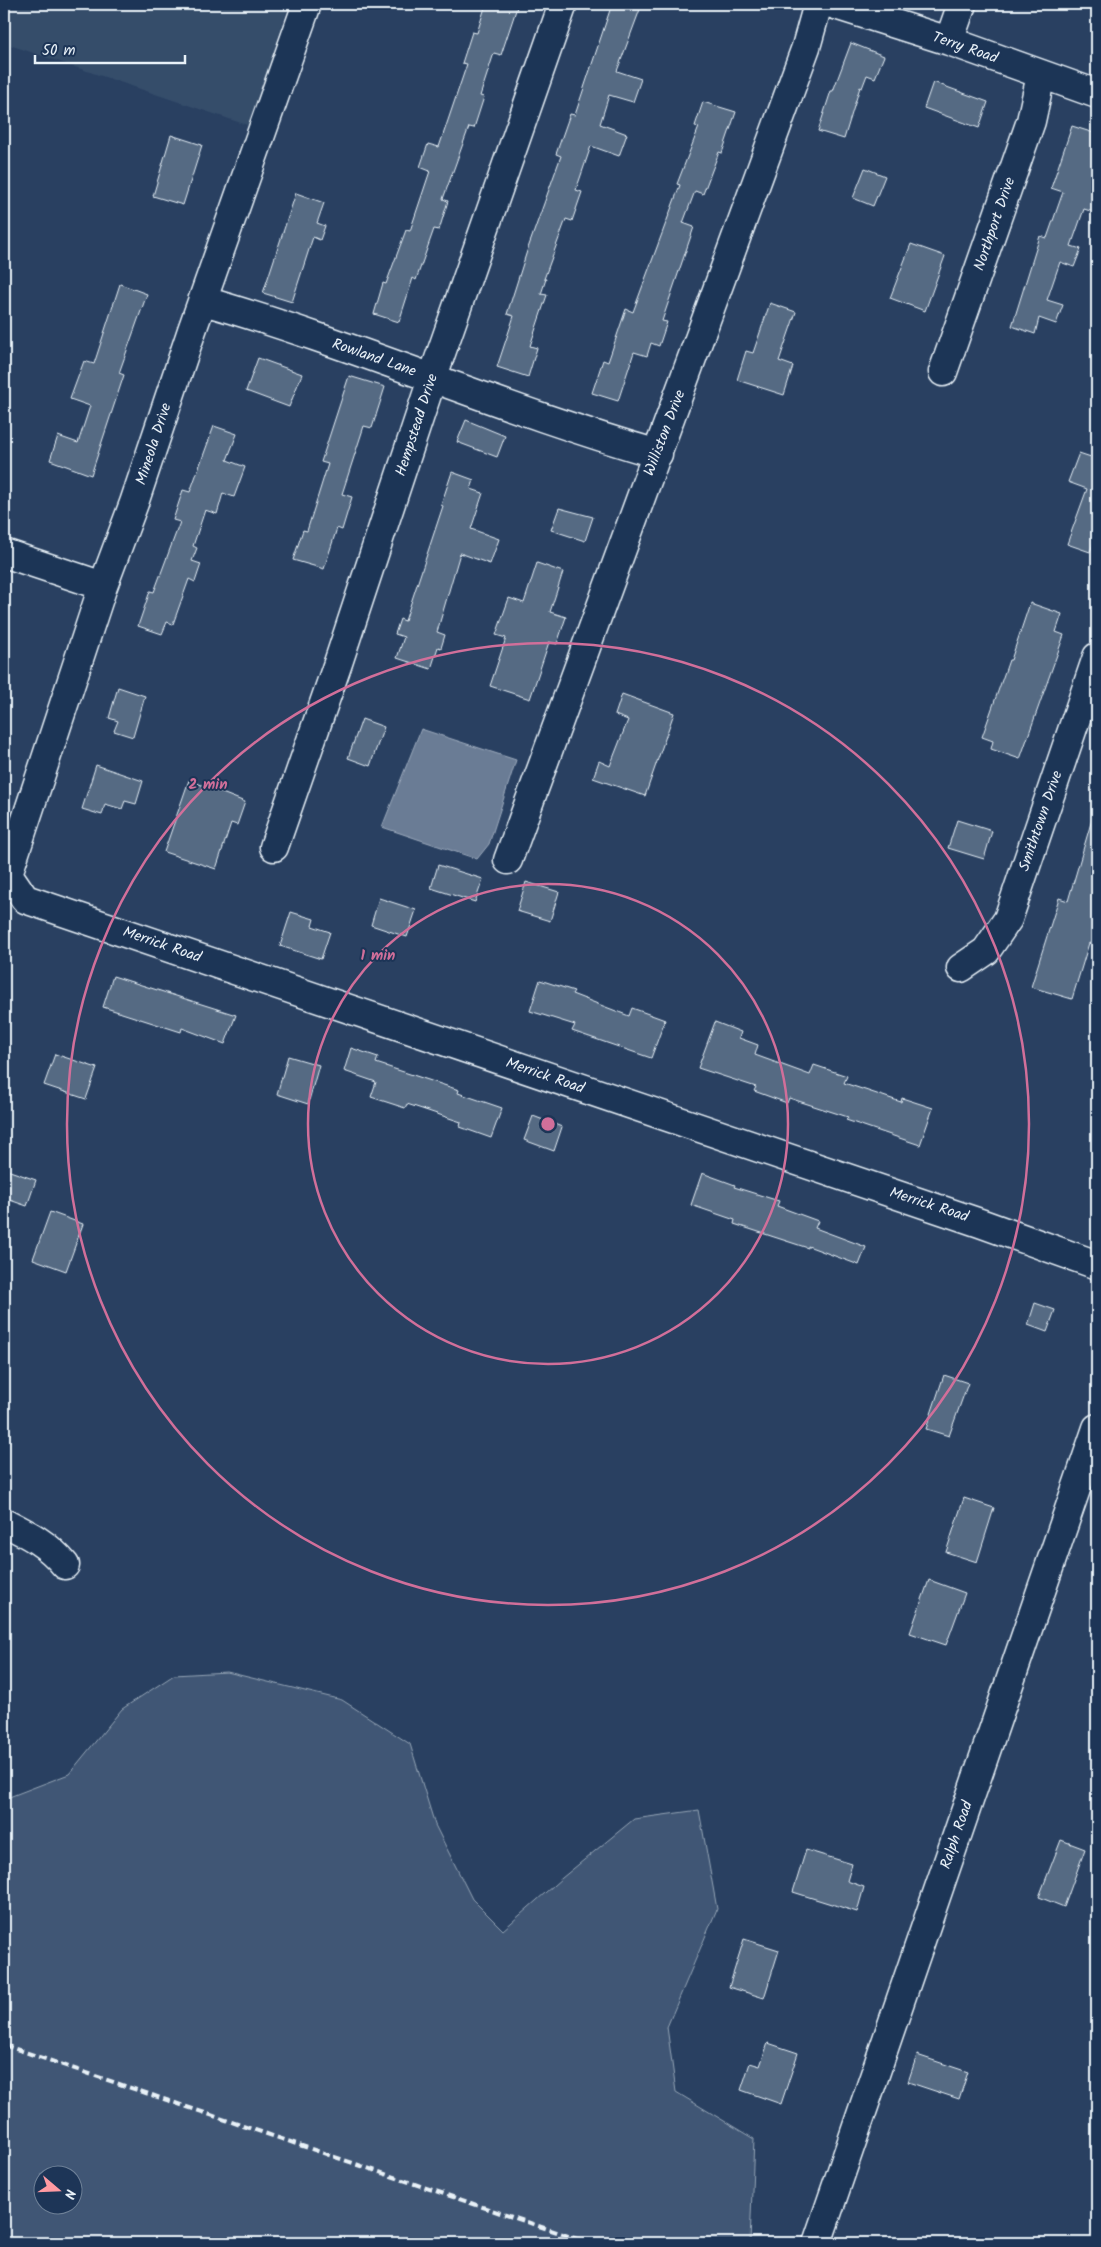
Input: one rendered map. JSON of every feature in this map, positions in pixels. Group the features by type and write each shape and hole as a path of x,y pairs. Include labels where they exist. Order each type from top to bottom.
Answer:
{"street":[{"name":"Mineola Drive","path":"5,877 103,586 134,503 192,330 204,301 307,4"},
{"name":"Hempstead Drive","path":"274,847 340,660 432,379 563,4"},
{"name":"Williston Drive","path":"508,860 806,47 818,4"},
{"name":"Terry Road","path":"832,4 948,41 1097,94"},
{"path":"948,41 962,4"},
{"name":"Northport Drive","path":"943,372 1031,121 1041,75"},
{"name":"Rowland Lane","path":"204,301 248,314 432,379 658,454"},
{"path":"4,553 103,586"},
{"name":"Smithtown Drive","path":"961,968 986,951 1008,919 1097,657"},
{"name":"Merrick Road","path":"5,877 25,898 980,1223 1097,1265"},
{"name":"Ralph Road","path":"817,2243 1097,1428"},
{"path":"4,1522 43,1543 65,1565"}],"shaded area":[{"path":"4,4 289,4 250,126 4,43"},
{"path":"421,729 516,760 489,844 477,859 382,827"},
{"path":"227,1672 342,1700 410,1744 435,1825 472,1899 503,1930 562,1878 634,1819 699,1810 717,1909 667,2027 676,2092 754,2139 750,2243 4,2243 4,1799 69,1774 122,1709 174,1675"}],"building":[{"path":"486,4 518,4 501,55 494,53 480,96 484,97 474,128 469,127 443,199 448,201 439,230 434,229 416,280 413,278 399,322 374,314 383,283 386,284 406,230 410,231 430,171 420,167 428,144 439,147 467,64 462,63 472,32 477,33"},
{"path":"612,4 642,4 617,71 641,79 633,102 609,95 600,124 627,134 619,156 591,146 576,190 582,192 572,221 566,219 544,279 546,279 541,294 547,295 530,346 537,348 528,377 497,367 514,316 507,314 561,156 556,154 570,114 575,115"},
{"path":"851,43 884,56 875,78 867,75 862,88 860,87 844,139 818,131 831,91 833,91"},
{"path":"933,82 988,102 979,128 924,108"},
{"path":"703,102 736,112 722,153 719,152 703,194 695,191 683,223 694,227 662,321 667,322 659,346 651,343 647,356 634,352 618,401 592,393 603,360 608,362 626,309 633,312 680,185 677,184 699,127 695,126"},
{"path":"1072,126 1097,134 1097,213 1084,209 1071,246 1081,249 1074,267 1060,262 1047,300 1063,305 1056,324 1039,318 1035,334 1012,326 1040,236 1047,238 1063,192 1051,188"},
{"path":"171,135 202,145 183,205 153,196"},
{"path":"865,168 885,176 873,206 853,198"},
{"path":"296,193 324,203 317,223 325,226 320,240 313,237 292,302 263,293"},
{"path":"911,244 945,256 925,311 890,298"},
{"path":"120,284 147,294 119,373 124,375 91,475 50,460 58,436 78,443 90,406 70,399 84,361 94,364"},
{"path":"770,303 796,312 779,361 793,366 784,395 737,380 746,351 753,353"},
{"path":"258,358 302,374 289,407 246,391"},
{"path":"349,376 385,387 372,428 364,426 342,494 352,497 342,530 337,528 324,569 293,560 303,530 307,531 328,464 321,462"},
{"path":"466,420 505,436 497,457 457,442"},
{"path":"214,426 237,434 227,460 245,467 234,497 223,493 217,514 205,510 193,546 197,548 192,561 201,564 195,582 189,579 173,624 167,622 162,634 138,626 150,591 154,592 180,522 173,520 183,490 190,492"},
{"path":"1079,453 1097,459 1097,533 1090,552 1067,544 1087,489 1068,482"},
{"path":"452,472 474,480 471,489 483,493 471,529 499,539 490,564 460,553 437,632 445,635 441,648 438,647 431,669 397,658 404,637 395,634 400,619 405,621 443,506 441,505"},
{"path":"559,508 593,517 585,541 551,530"},
{"path":"537,563 563,572 550,612 566,617 557,644 549,642 530,699 490,686 506,638 496,635 509,598 524,603"},
{"path":"1030,603 1062,614 1056,632 1064,635 1020,759 991,749 993,741 982,737"},
{"path":"118,687 145,696 133,737 114,731 118,721 109,718"},
{"path":"622,694 674,713 645,796 593,778 599,761 610,766 628,720 615,715"},
{"path":"362,719 384,727 370,766 348,758"},
{"path":"96,765 143,781 136,804 125,801 122,809 105,804 102,815 82,809"},
{"path":"189,780 245,802 237,825 231,823 216,869 164,852"},
{"path":"1093,816 1097,817 1097,946 1089,943 1072,999 1031,987 1059,898 1068,901"},
{"path":"957,820 992,831 984,859 948,848"},
{"path":"438,865 483,879 475,902 431,888"},
{"path":"526,882 559,892 550,921 517,911"},
{"path":"379,898 416,910 407,937 371,925"},
{"path":"291,912 314,919 312,926 330,932 321,959 280,946"},
{"path":"113,976 236,1015 225,1044 182,1028 181,1032 103,1007"},
{"path":"540,980 574,991 572,994 629,1016 632,1008 665,1020 651,1058 572,1031 575,1025 530,1011"},
{"path":"715,1022 741,1032 739,1038 758,1045 755,1055 810,1075 814,1065 847,1076 844,1083 901,1102 902,1098 933,1108 920,1145 846,1120 848,1117 789,1098 787,1103 754,1091 756,1087 698,1068"},
{"path":"351,1048 378,1057 376,1063 459,1090 458,1093 502,1108 491,1138 460,1127 461,1122 407,1104 405,1108 371,1097 376,1082 344,1071"},
{"path":"55,1054 97,1068 86,1099 44,1085"},
{"path":"288,1056 319,1065 308,1104 277,1094"},
{"path":"533,1116 562,1127 554,1151 524,1140"},
{"path":"4,1169 36,1180 27,1206 4,1198"},
{"path":"702,1173 735,1185 734,1187 779,1201 777,1206 818,1221 815,1228 866,1247 859,1265 808,1246 808,1248 734,1224 735,1220 691,1205"},
{"path":"50,1212 83,1224 66,1271 33,1259"},
{"path":"1035,1303 1055,1310 1047,1332 1028,1325"},
{"path":"944,1375 968,1383 949,1436 926,1429"},
{"path":"964,1498 994,1508 977,1562 946,1552"},
{"path":"929,1580 965,1593 946,1645 910,1633"},
{"path":"1061,1840 1085,1849 1064,1907 1039,1897"},
{"path":"806,1850 852,1864 847,1881 864,1887 857,1912 793,1892"},
{"path":"744,1939 779,1950 764,1998 729,1987"},
{"path":"768,2043 798,2053 781,2104 741,2090 750,2063 760,2066"},
{"path":"917,2055 968,2072 959,2099 908,2082"}],"railway":[{"path":"4,2045 589,2243"}]}
